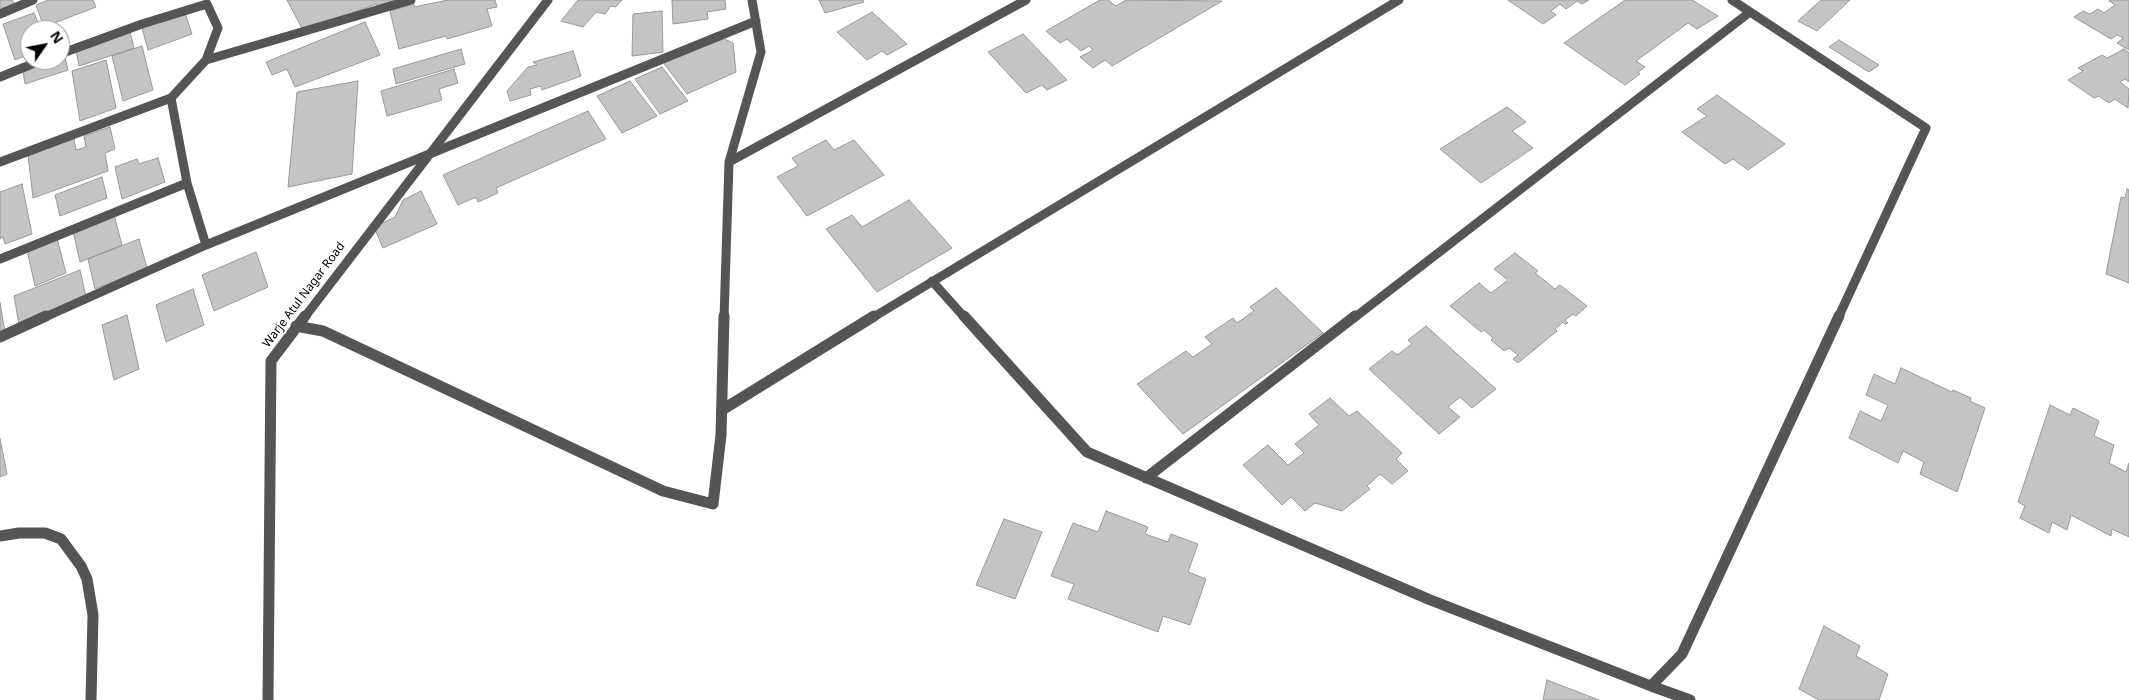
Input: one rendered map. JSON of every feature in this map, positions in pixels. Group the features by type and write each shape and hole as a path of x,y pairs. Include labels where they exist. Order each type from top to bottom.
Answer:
{"street":[{"path":"0,14 33,0"},
{"path":"206,60 410,0"},
{"name":"Warje Atul Nagar Road","path":"268,700 271,361 548,0"},
{"path":"296,326 322,331 663,491 713,504 722,410 729,162 761,52 752,0"},
{"path":"729,162 1026,0"},
{"path":"722,410 1399,0"},
{"path":"1651,686 1682,654 1926,128 1732,0"},
{"path":"0,162 171,98 206,60 218,28 207,4 70,51"},
{"path":"1146,478 1750,12"},
{"path":"0,337 206,246 756,21"},
{"path":"0,77 20,69"},
{"path":"171,98 187,183 206,246"},
{"path":"0,259 187,183"},
{"path":"932,282 1087,452 1428,599 1690,700"},
{"path":"0,536 19,533 45,533 61,538 81,566 87,579 92,615 91,700"}],"building":[{"path":"0,0 12,0 16,6 0,13"},
{"path":"48,0 93,0 96,7 62,20 41,20 36,5"},
{"path":"287,0 399,0 378,8 376,4 304,32"},
{"path":"448,0 495,0 497,7 487,9 492,26 447,39 446,36 399,49 390,11 414,4 414,7"},
{"path":"578,0 622,0 616,7 611,6 605,14 596,12 583,27 561,21"},
{"path":"672,0 725,0 726,9 707,12 708,19 673,24"},
{"path":"819,0 863,0 864,2 825,13"},
{"path":"1100,0 1108,0 1116,6 1126,0 1222,1 1112,66 1105,60 1093,68 1080,57 1093,50 1089,46 1081,51 1067,39 1060,43 1046,31"},
{"path":"1508,0 1589,0 1582,4 1577,1 1566,9 1560,4 1551,11 1556,15 1543,24"},
{"path":"1625,0 1692,0 1718,16 1697,29 1688,23 1636,61 1645,67 1638,72 1640,74 1625,85 1564,43"},
{"path":"1821,0 1850,0 1817,31 1798,21"},
{"path":"2110,0 2129,0 2129,50 2117,43 2123,38 2117,35 2111,39 2074,17 2083,11 2090,14 2098,9 2104,13 2115,5"},
{"path":"662,11 663,52 632,56 633,14"},
{"path":"872,12 907,44 887,55 882,51 867,60 837,32"},
{"path":"34,13 37,20 20,20 20,58 15,60 3,24"},
{"path":"185,13 192,34 148,50 142,28"},
{"path":"365,22 380,55 295,87 287,69 272,75 266,62"},
{"path":"130,32 134,48 79,66 76,50"},
{"path":"1023,34 1067,80 1047,90 1042,85 1026,93 988,52"},
{"path":"718,36 733,43 736,72 687,94 663,62"},
{"path":"1839,40 1879,65 1869,72 1829,47"},
{"path":"142,46 153,90 123,101 112,56"},
{"path":"461,49 465,64 396,84 393,69"},
{"path":"2124,49 2129,53 2129,82 2125,79 2120,82 2129,89 2128,108 2115,99 2109,103 2099,96 2094,98 2068,80 2083,71 2078,68 2102,55 2107,58"},
{"path":"573,51 581,76 542,90 541,86 530,89 531,95 510,101 507,91 528,67 537,65 533,62"},
{"path":"106,60 116,108 80,121 72,71"},
{"path":"662,67 688,101 660,114 635,79"},
{"path":"454,69 458,83 439,89 442,100 387,116 381,91"},
{"path":"26,70 68,70 25,84 23,71"},
{"path":"358,81 352,174 288,187 297,92"},
{"path":"630,81 657,116 622,133 597,96"},
{"path":"1717,95 1785,144 1748,170 1733,159 1725,164 1682,132 1707,116 1697,109"},
{"path":"1507,107 1526,122 1512,131 1533,148 1481,183 1440,149"},
{"path":"588,111 606,139 496,188 498,193 478,202 476,197 458,205 443,175"},
{"path":"110,127 115,149 105,153 108,171 33,198 28,155 74,139 76,150 86,147 84,136"},
{"path":"826,140 834,150 854,140 884,175 807,216 777,177 798,166 792,158"},
{"path":"158,158 165,182 122,199 115,167 137,159 139,164"},
{"path":"102,177 107,198 60,216 55,195"},
{"path":"22,184 32,234 5,244 3,237 0,239 0,192"},
{"path":"2127,189 2129,190 2129,283 2106,274 2121,197 2125,198"},
{"path":"421,191 437,224 383,248 374,227 395,217 403,200"},
{"path":"909,200 952,248 877,292 826,229 852,215 862,227"},
{"path":"114,215 122,245 80,262 73,231"},
{"path":"57,238 66,273 35,286 27,250"},
{"path":"139,239 147,268 95,289 88,259"},
{"path":"256,252 268,287 214,311 202,275"},
{"path":"1515,253 1538,271 1535,273 1555,289 1560,285 1587,306 1576,316 1573,314 1565,320 1568,323 1565,324 1563,322 1555,329 1557,331 1518,363 1513,359 1518,355 1509,348 1504,351 1491,340 1493,338 1484,330 1481,332 1450,306 1479,283 1491,293 1508,280 1494,269"},
{"path":"80,270 86,297 19,324 14,296"},
{"path":"1276,288 1323,333 1183,434 1137,384 1186,351 1193,357 1212,344 1205,337 1233,318 1237,323 1254,311 1250,307"},
{"path":"193,289 204,325 166,342 156,305"},
{"path":"0,303 5,332 0,334"},
{"path":"127,315 139,369 114,380 102,325"},
{"path":"1426,326 1496,389 1472,408 1460,397 1448,407 1460,417 1439,434 1369,369 1392,351 1397,355 1412,344 1408,340"},
{"path":"1901,368 1952,392 1953,390 1971,398 1970,401 1985,408 1957,492 1920,474 1924,462 1903,451 1898,463 1849,438 1860,411 1881,421 1888,405 1866,395 1874,374 1895,384"},
{"path":"1330,398 1349,416 1357,411 1402,453 1396,459 1408,471 1392,484 1380,474 1367,486 1370,489 1342,511 1315,503 1305,511 1291,497 1282,505 1243,465 1268,445 1288,465 1304,453 1295,444 1319,425 1309,414"},
{"path":"2050,405 2070,415 2073,408 2099,421 2094,436 2114,445 2109,463 2126,472 2129,463 2129,537 2112,529 2111,536 2071,515 2067,530 2052,522 2049,533 2020,518 2025,506 2018,502"},
{"path":"0,439 7,474 0,477"},
{"path":"1106,511 1148,527 1145,534 1168,542 1171,534 1198,544 1188,572 1206,579 1190,625 1163,616 1158,632 1068,599 1074,584 1051,576 1073,523 1098,532"},
{"path":"1004,519 1042,532 1015,599 976,585"},
{"path":"1824,626 1860,646 1856,656 1888,674 1879,700 1819,700 1799,689"},
{"path":"1547,680 1599,700 1543,700"}]}
